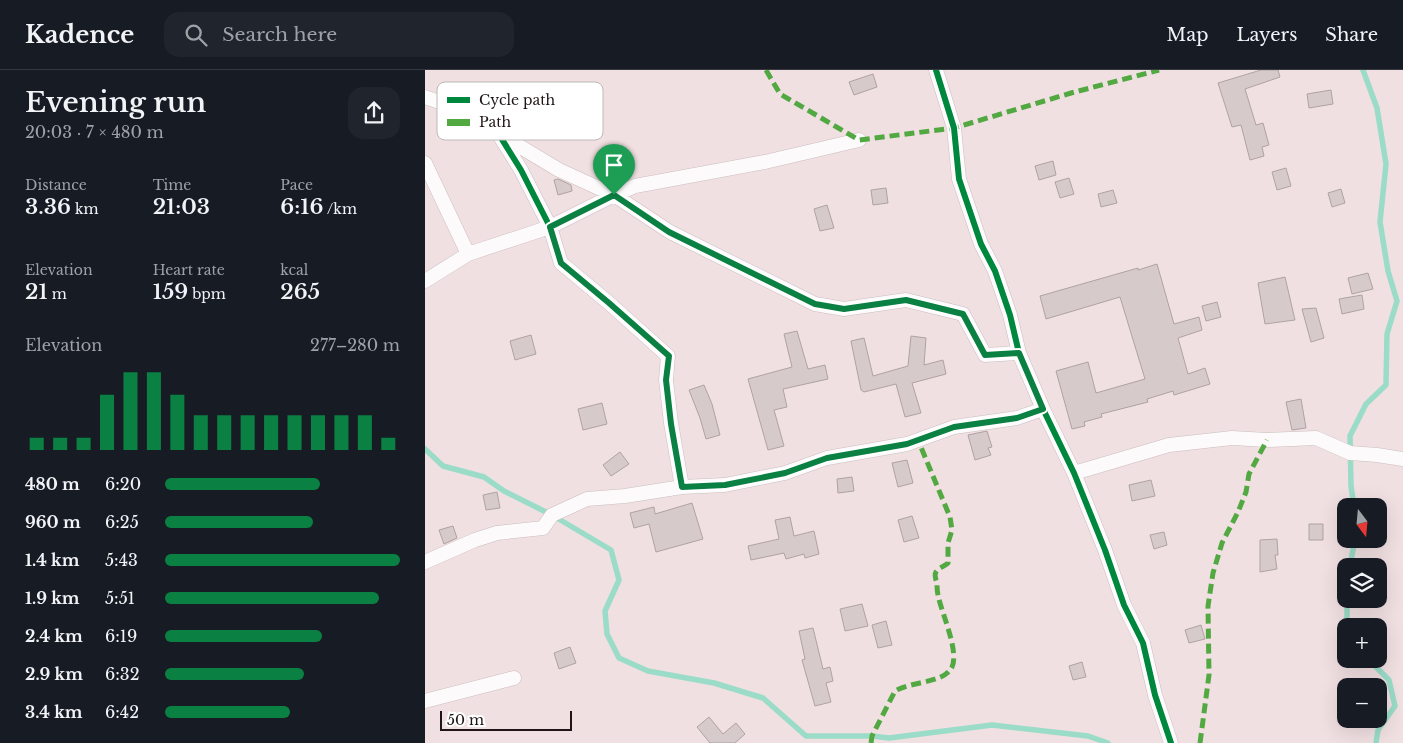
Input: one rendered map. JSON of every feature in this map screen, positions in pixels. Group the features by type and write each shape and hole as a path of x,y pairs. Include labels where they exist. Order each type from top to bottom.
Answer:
{"street":[{"path":"936,70 954,128 959,179 981,244 995,271 1010,315 1019,353 1043,409 1074,473 1105,550 1124,605 1143,643 1155,695 1171,743"},
{"path":"425,97 437,101"},
{"path":"502,140 521,170 550,227 561,263 669,356 666,380 671,424 682,487"},
{"path":"510,140 559,170 614,195 669,232 815,304 844,309 906,300 915,302 963,314 985,355 1019,353"},
{"path":"425,281 468,254 550,227 635,186 765,162 859,140"},
{"path":"425,163 468,254"},
{"path":"425,562 475,540 497,533 543,528 552,515 587,499 625,496 682,487 725,485 785,473 827,458 907,444 954,427 1017,418 1043,409"},
{"path":"1074,473 1169,445 1232,438 1267,440 1316,438 1350,453 1403,459"},
{"path":"425,701 514,678"}],"building":[{"path":"1261,70 1278,70 1280,77 1245,89 1256,125 1263,123 1269,145 1262,147 1264,156 1250,160 1241,125 1232,127 1218,83"},
{"path":"873,74 877,87 854,95 849,82"},
{"path":"1331,90 1333,104 1309,108 1307,94"},
{"path":"1053,161 1056,175 1039,180 1035,166"},
{"path":"1286,168 1291,186 1277,190 1272,172"},
{"path":"1069,178 1074,194 1060,198 1055,182"},
{"path":"558,179 571,185 572,191 558,195 554,180"},
{"path":"886,188 888,203 873,205 871,190"},
{"path":"1341,189 1345,203 1332,207 1328,193"},
{"path":"1113,190 1117,203 1101,207 1098,194"},
{"path":"827,205 834,228 820,231 814,209"},
{"path":"1157,264 1174,324 1199,317 1202,330 1178,338 1188,374 1205,368 1210,384 1174,395 1173,391 1147,399 1148,402 1101,414 1102,417 1084,422 1085,426 1072,429 1056,371 1088,362 1096,393 1145,379 1120,297 1046,319 1040,296"},
{"path":"1368,273 1373,289 1352,294 1348,278"},
{"path":"1285,277 1295,320 1265,324 1258,283"},
{"path":"1362,295 1364,309 1342,314 1339,299"},
{"path":"1217,302 1221,317 1206,321 1202,306"},
{"path":"1316,308 1324,338 1311,342 1302,309"},
{"path":"797,331 808,369 825,365 828,379 783,389 787,407 774,410 784,446 768,450 748,379 792,367 784,334"},
{"path":"531,335 536,354 515,360 510,341"},
{"path":"911,336 926,338 924,365 943,360 946,374 912,383 921,413 905,417 896,384 864,392 861,390 851,341 864,338 873,376 908,366"},
{"path":"704,385 712,404 720,435 706,439 689,390"},
{"path":"1301,399 1306,428 1292,430 1286,402"},
{"path":"602,403 607,424 583,430 578,409"},
{"path":"987,431 992,447 988,448 991,455 975,460 968,435"},
{"path":"620,452 629,464 611,476 603,465"},
{"path":"907,460 913,483 898,487 892,463"},
{"path":"852,477 854,491 838,493 837,479"},
{"path":"1151,480 1155,496 1132,501 1129,485"},
{"path":"497,492 500,508 486,510 483,495"},
{"path":"692,503 703,539 656,552 649,524 634,528 630,513 654,507 655,514"},
{"path":"912,516 919,538 904,542 898,520"},
{"path":"790,517 794,536 814,531 819,554 805,558 804,554 786,559 784,553 751,560 748,546 779,539 775,520"},
{"path":"1309,524 1323,524 1323,540 1309,540"},
{"path":"453,526 457,538 444,544 439,530"},
{"path":"1164,532 1167,545 1154,549 1150,535"},
{"path":"1277,539 1278,555 1275,555 1277,569 1260,572 1260,540"},
{"path":"862,604 868,626 845,631 840,609"},
{"path":"886,621 892,645 878,648 872,625"},
{"path":"1201,625 1205,639 1189,643 1185,630"},
{"path":"813,628 823,669 830,667 833,681 826,683 831,702 815,706 802,660 805,659 799,631"},
{"path":"570,647 576,663 559,669 554,653"},
{"path":"1082,662 1086,677 1073,680 1069,666"},
{"path":"709,717 723,734 736,723 745,734 735,743 710,743 697,727"}],"waterway":[{"path":"1353,498 1350,436 1366,404 1386,385 1387,334 1397,301 1388,271 1380,222 1386,164 1377,108 1363,70"},
{"path":"425,449 443,466 484,477 504,491 552,515 611,550 619,580 605,611 607,634 619,658 648,671 714,683 763,698 806,736 872,736 889,738 992,725 1088,736 1108,743"},
{"path":"1351,558 1353,548"},
{"path":"1347,608 1347,618"},
{"path":"1376,743 1378,730 1395,706 1389,680 1377,668"}],"marked path":[{"path":"766,70 780,94 859,140 954,128 1071,93 1159,70"},
{"path":"871,743 872,736 895,691 947,674 953,662 952,643 937,592 935,576 935,573 948,563 948,543 952,530 950,517 918,440"},
{"path":"1200,743 1209,675 1208,606 1213,573 1222,543 1246,492 1249,474 1267,440"}],"cycle path":[{"path":"936,70 954,128 959,179 981,244 995,271 1010,315 1019,353 1043,409 1074,473 1105,550 1124,605 1143,643 1155,695 1171,743"},
{"path":"502,140 521,170 550,227 561,263 668,356 666,380 682,487 725,485 785,473 827,458 907,444 954,427 1017,418 1043,409"}],"route":[{"path":"614,195 669,232 815,304 844,309 906,300 963,314 985,355 1019,353 1043,409 1017,418 954,427 907,444 827,458 785,473 725,485 682,487 671,424 666,380 669,356 561,263 550,227 614,195"}]}
